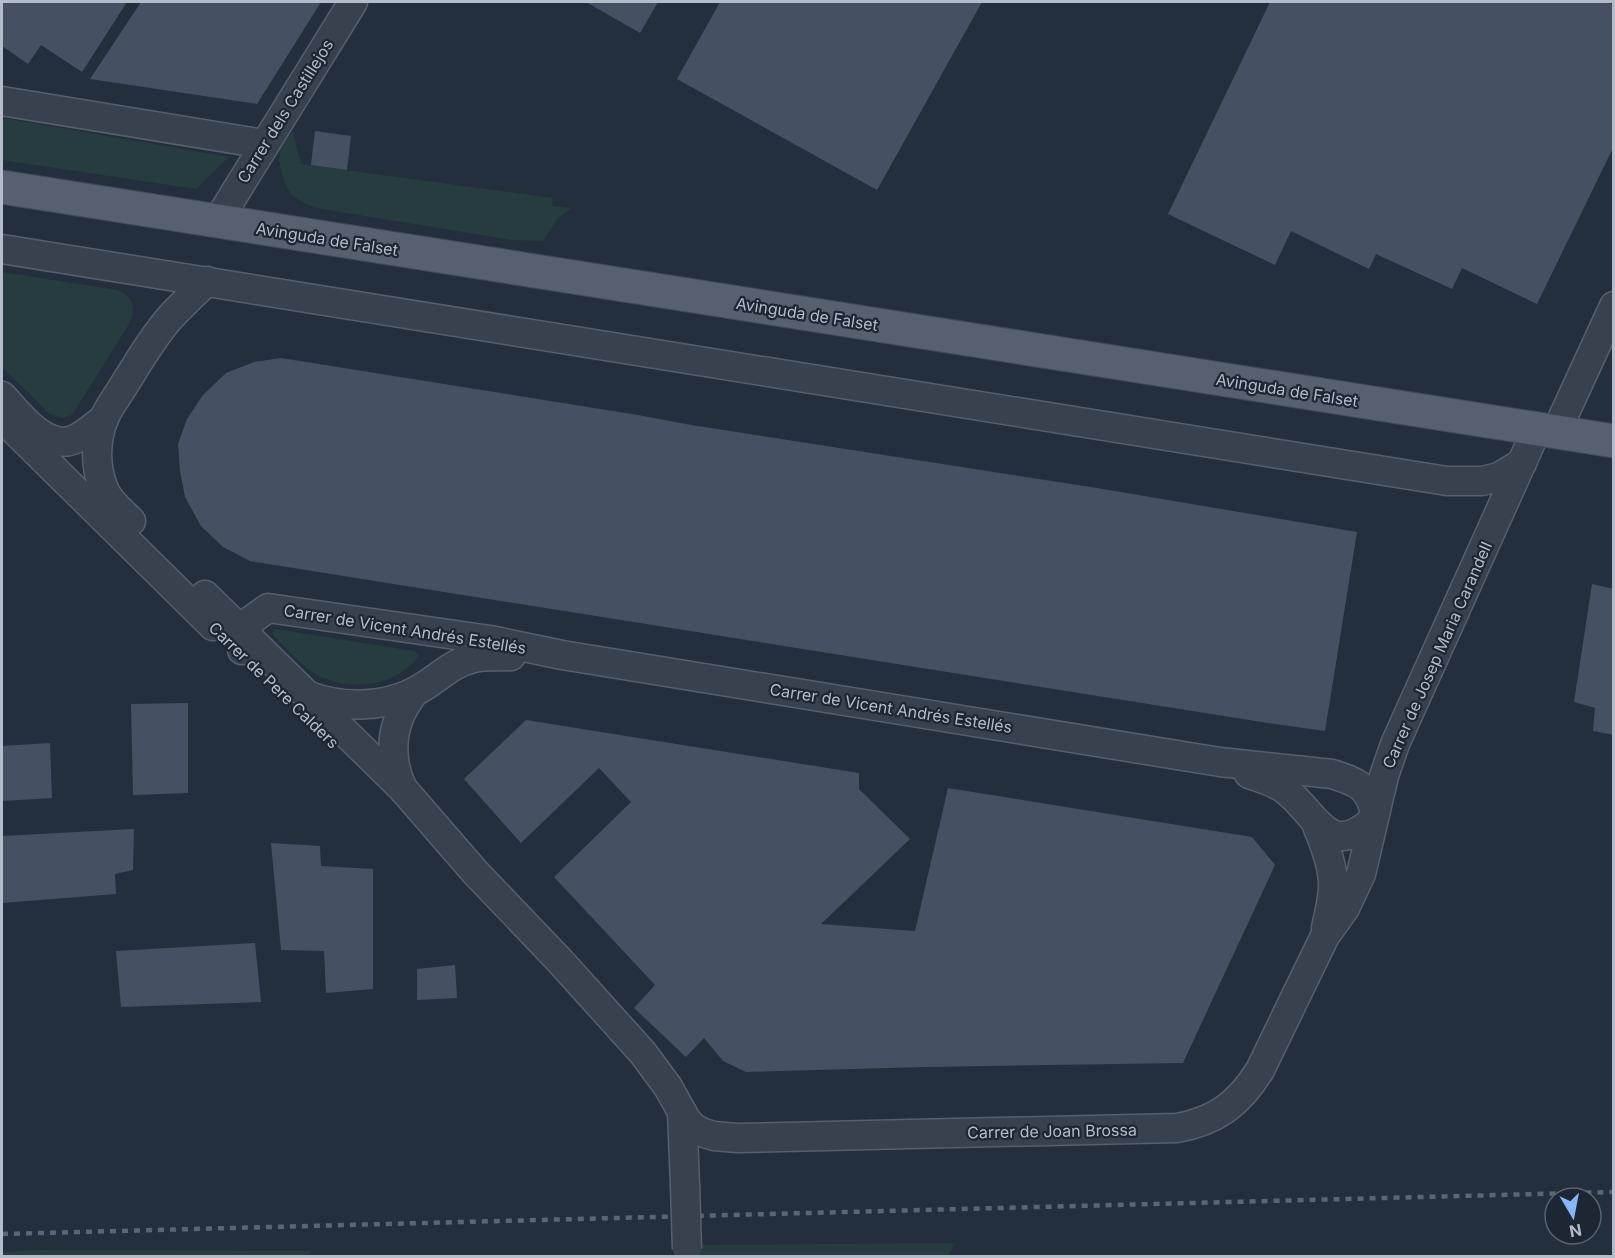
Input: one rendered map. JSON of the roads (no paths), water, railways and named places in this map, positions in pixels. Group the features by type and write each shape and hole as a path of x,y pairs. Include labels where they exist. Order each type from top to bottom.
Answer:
{"main road":[{"name":"Avinguda de Falset","path":"2,186 217,222 1614,441"}],"street":[{"name":"Carrer dels Castillejos","path":"217,222 353,2"},
{"path":"2,101 264,144"},
{"path":"2,249 1447,481 1482,481 1499,477 1522,463"},
{"name":"Carrer de Pere Calders","path":"207,281 168,319 142,356 104,419 99,436 97,465 104,490 111,501 205,595 246,651 309,696 403,789 475,872 643,1053 668,1087 682,1113"},
{"name":"Carrer de Josep Maria Carandell","path":"1325,936 1353,894 1361,874 1384,776 1395,744 1522,463 1547,431 1614,306"},
{"path":"2,396 40,435 50,440 60,442 71,440 81,436 104,419"},
{"name":"Carrer de Pere Calders","path":"2,418 246,651 425,830 475,872"},
{"name":"Carrer de Pere Calders","path":"205,595 218,601 268,608"},
{"name":"Carrer de Vicent Andrés Estellés","path":"246,651 250,621 268,608 490,640 562,655 1220,762 1332,774 1349,779 1368,793 1373,803 1374,817 1366,827 1348,835 1332,835 1322,829 1286,790 1220,762"},
{"name":"Carrer de Vicent Andrés Estellés","path":"309,696 325,702 346,705 391,701 414,692 450,668 474,658 562,655"},
{"name":"Carrer de Pere Calders","path":"403,789 396,773 393,745 399,717 414,692"},
{"path":"1314,821 1329,859 1332,875 1333,889 1325,936"},
{"name":"Carrer de Joan Brossa","path":"682,1113 694,1128 704,1133 737,1138 1162,1129 1189,1126 1214,1117 1231,1106 1250,1086 1325,936"},
{"path":"682,1113 688,1253"}],"railway":[{"path":"2,1234 1614,1192"}]}
